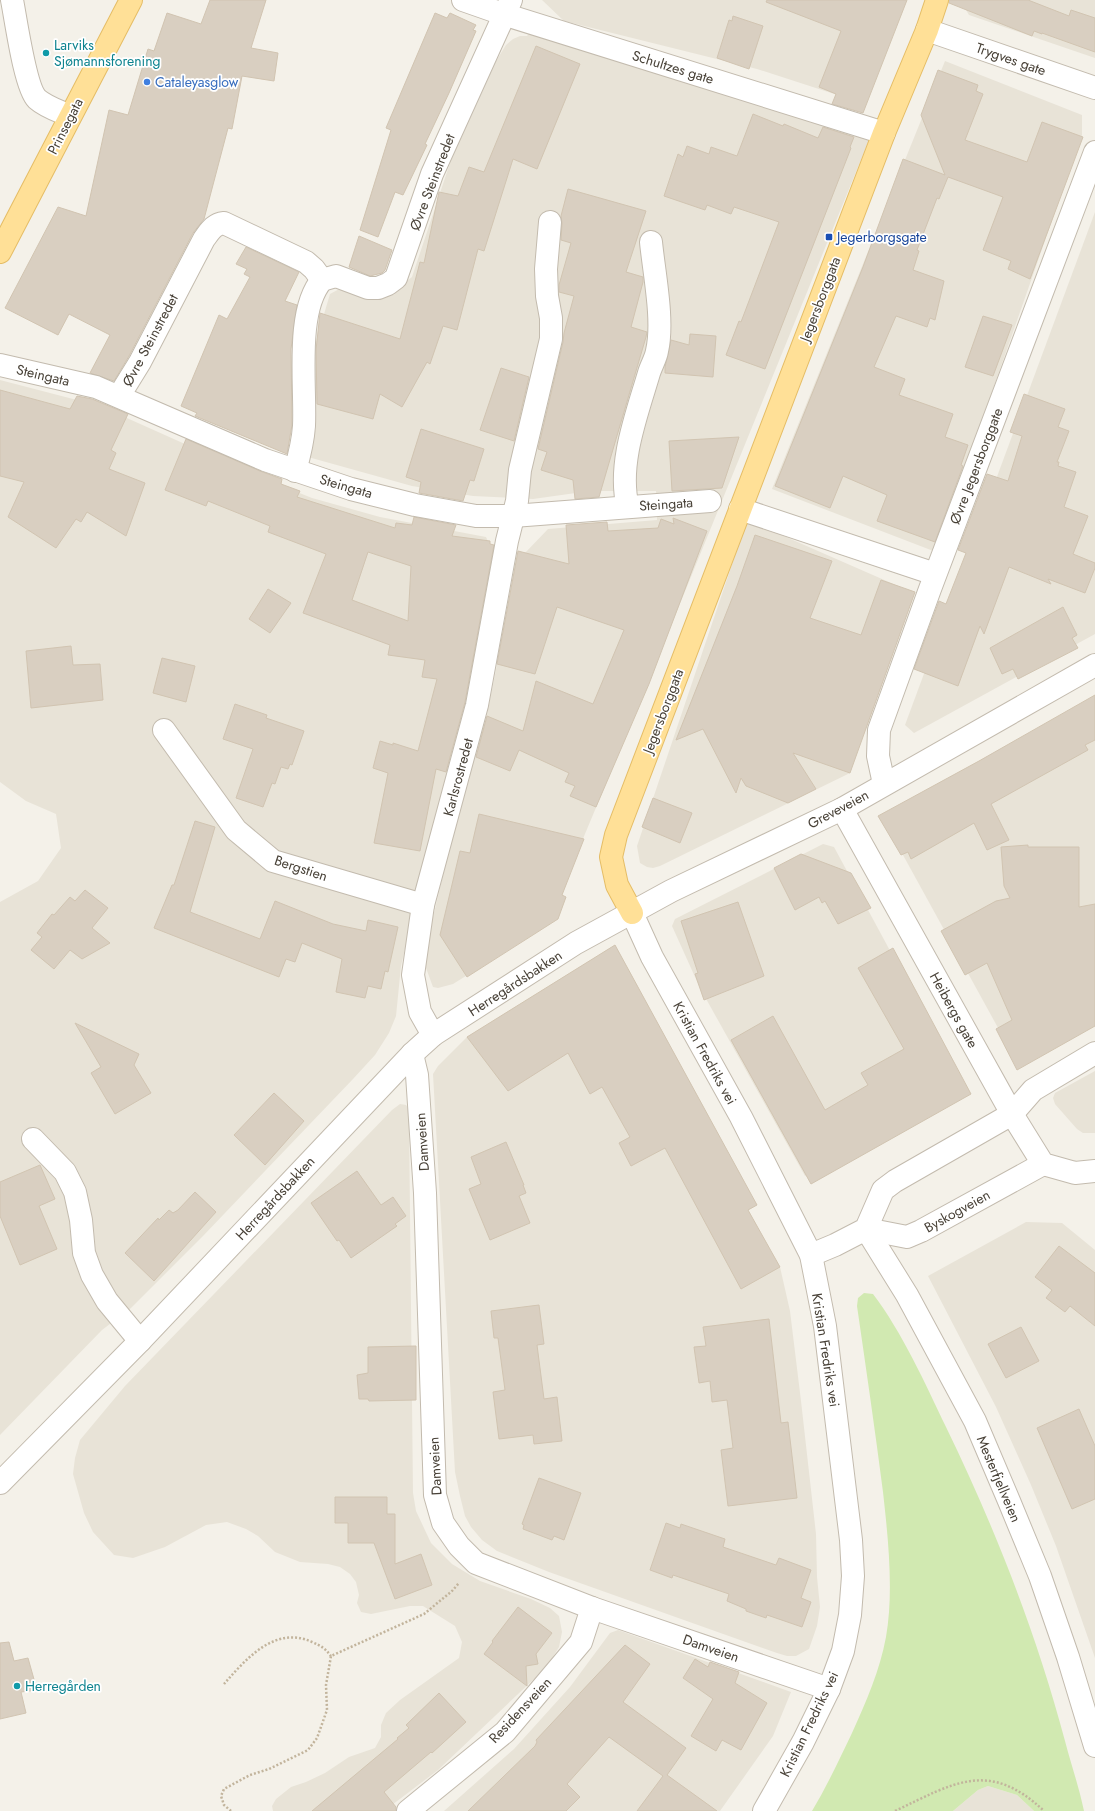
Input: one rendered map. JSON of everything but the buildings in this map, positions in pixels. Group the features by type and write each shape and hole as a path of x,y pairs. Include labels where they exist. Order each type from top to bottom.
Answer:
{"main road":[{"name":"Prinsegata","path":"0,252 131,0"},
{"name":"Jegersborggata","path":"632,913 617,885 611,857 616,835 884,133 927,30 937,0"}],"street":[{"path":"12,0 29,86 37,98 49,107 70,116"},
{"name":"Schultzes gate","path":"463,0 507,7 884,133"},
{"name":"Øvre Steinstredet","path":"119,396 140,362 204,239 211,229 218,224 224,224 306,262 314,269 322,280 336,276 368,288 378,288 388,284 396,278 432,174 507,7"},
{"name":"Trygves gate","path":"927,30 1095,88"},
{"name":"Øvre Jegersborggate","path":"884,784 878,756 879,730 935,574 1095,152"},
{"name":"Karlsrostredet","path":"433,1035 420,1012 413,975 423,905 477,705 513,516 520,470 551,340 551,318 546,296 546,269 550,222"},
{"path":"628,507 625,496 625,475 630,439 657,351 660,327 651,242"},
{"path":"295,471 304,427 304,333 310,299 322,280"},
{"name":"Steingata","path":"0,365 96,388 119,396 265,460 350,489 415,505 476,516 513,516 710,501"},
{"path":"740,509 935,574"},
{"name":"Greveveien","path":"576,943 671,892 842,809 1095,665"},
{"name":"Bergstien","path":"164,730 236,830 273,860 423,905"},
{"name":"Heibergs gate","path":"842,809 1012,1114 1043,1164"},
{"name":"Kristian Fredriks vei","path":"632,913 652,957 741,1118 810,1255 826,1334 851,1540 853,1569 850,1615 843,1651 830,1689 804,1742 764,1811"},
{"name":"Herregårdsbakken","path":"0,1483 140,1340 412,1054 433,1035 576,943"},
{"path":"810,1255 835,1245 866,1229 883,1190 895,1181 1012,1114 1033,1090 1095,1053"},
{"name":"Damveien","path":"412,1054 417,1075 425,1193 435,1495 443,1523 459,1546 476,1563 592,1608 830,1689"},
{"path":"33,1139 65,1172 76,1192 81,1220 84,1253 92,1275 107,1301 140,1340"},
{"path":"1043,1164 1075,1173 1095,1171"},
{"name":"Byskogveien","path":"866,1229 907,1237 921,1231 1043,1164"},
{"name":"Mesterfjellveien","path":"866,1229 907,1295 975,1421 1040,1576 1068,1657 1095,1746"},
{"name":"Residensveien","path":"408,1811 504,1732 581,1642 592,1608"}],"path":[{"path":"331,1656 424,1614 452,1591 476,1563"},
{"path":"224,1684 243,1662 263,1645 278,1638 303,1637 325,1647 331,1656 326,1685 327,1710 317,1738 308,1750 269,1769 250,1775 224,1789 221,1796 224,1805 231,1811"},
{"path":"895,1811 938,1790 964,1781 984,1779 1007,1786 1029,1797 1044,1811"}],"shaded area":[{"path":"542,0 903,0 862,103 757,69 564,21"},
{"path":"965,0 1095,0 1095,58 969,15 966,10"},
{"path":"533,29 869,140 631,724 559,896 564,897 556,920 453,984 438,988 433,987 426,968 426,946 472,756 486,720 504,629 525,553 548,529 657,520 656,491 590,491 533,499 473,496 412,486 308,457 316,428 311,358 330,294 343,287 388,295 412,277 451,160 496,61 506,45 513,39 520,36 527,36"},
{"path":"945,61 1082,115 1082,135 936,552 772,489"},
{"path":"1095,212 1095,634 914,733 905,725"},
{"path":"0,380 100,406 252,474 312,498 380,517 486,537 490,546 471,689 418,892 401,966 396,1016 389,1033 375,1055 203,1236 131,1308 102,1330 0,1435 0,902 38,881 61,848 56,814 26,801 0,782"},
{"path":"747,520 914,593 850,773 660,866 653,868 647,867 640,863 637,846"},
{"path":"1095,697 1095,1024 1019,1066 881,815"},
{"path":"823,844 834,847 968,1095 805,1176 700,988 672,926 675,919"},
{"path":"615,945 757,1205 748,1210 780,1267 790,1311 801,1401 816,1534 817,1577 820,1607 817,1626 809,1649 796,1656 787,1656 777,1653 549,1572 497,1551 482,1540 471,1527 465,1516 455,1472 433,1074 438,1066 467,1037"},
{"path":"1095,1071 1095,1133 1083,1133 1077,1129 1055,1104 1053,1098 1055,1093"},
{"path":"400,1104 406,1105 409,1109 413,1493 416,1511 431,1543 452,1564 480,1581 531,1599 550,1608 559,1616 562,1632 559,1647 551,1660 535,1678 438,1770 384,1811 273,1811 272,1806 276,1799 291,1787 325,1773 349,1757 375,1748 381,1737 381,1725 386,1713 400,1700 459,1658 462,1642 455,1626 423,1606 410,1606 371,1614 361,1612 357,1603 359,1595 356,1582 350,1574 340,1567 328,1564 300,1562 275,1552 258,1536 246,1529 227,1522 206,1525 165,1547 133,1558 114,1555 93,1532 84,1513 73,1474 75,1458 80,1440 125,1386 392,1110"},
{"path":"1026,1222 1062,1223 1095,1250 1095,1658 1056,1546 1031,1485 996,1407 928,1276"},
{"path":"618,1630 791,1692 773,1736 720,1811 444,1811 514,1749 570,1687 610,1633"},
{"path":"988,1786 1017,1795 1034,1811 953,1811 978,1790"}],"green space":[{"path":"864,1293 873,1294 884,1309 903,1341 930,1393 998,1542 1028,1620 1054,1700 1084,1811 1034,1811 1017,1795 988,1786 978,1790 953,1811 812,1811 838,1763 876,1674 886,1637 890,1602 887,1527 857,1306 858,1298"}],"place":[{"name":"Larviks Sjømannsforening","path":"46,53"},
{"name":"Cataleyasglow","path":"147,82"},
{"name":"Jegerborgsgate","path":"829,237"},
{"name":"Herregården","path":"17,1686"}]}
